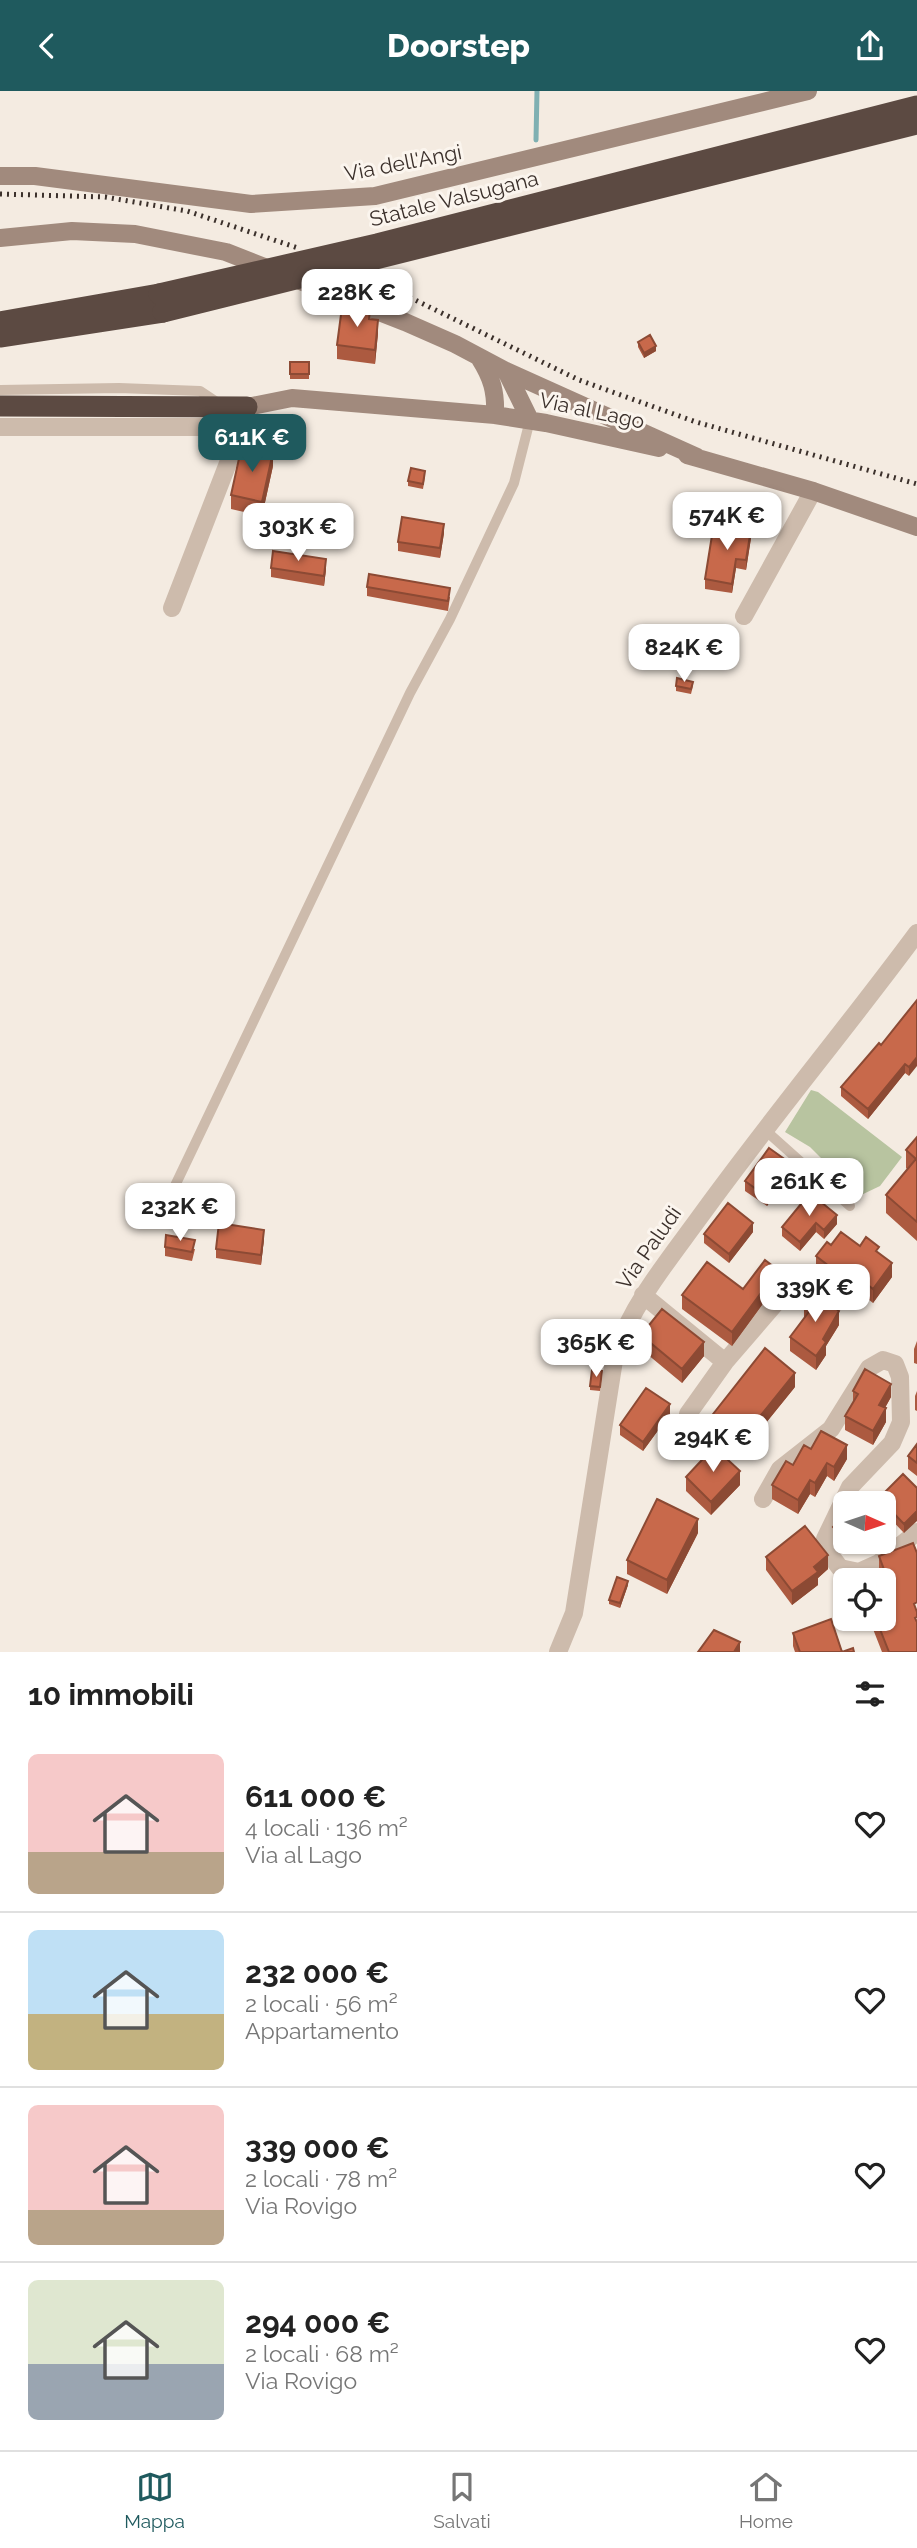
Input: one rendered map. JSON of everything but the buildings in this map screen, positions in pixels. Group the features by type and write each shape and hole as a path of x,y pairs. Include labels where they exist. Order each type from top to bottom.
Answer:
{"highway":[{"name":"Statale Valsugana","path":"0,321 161,303 377,244 917,106"},
{"name":"Statale Valsugana","path":"0,337 161,303 917,124"},
{"path":"0,406 224,407 244,417"}],"main road":[{"name":"Via dell'Angi","path":"0,176 35,176 251,204 375,196 807,91"},
{"path":"0,237 72,231 135,234 226,252 405,322 480,359 697,457"},
{"path":"480,359 491,377 496,394 495,415"},
{"path":"506,371 530,420"},
{"name":"Via al Lago","path":"244,417 292,398 530,420 697,457 813,491 917,527"}],"street":[{"path":"0,427 244,417 172,608"},
{"path":"744,616 813,491"},
{"name":"Via Paludi","path":"558,1652 574,1612 615,1354 623,1331 643,1295 765,1130 917,933"},
{"path":"688,1414 725,1362 787,1290"},
{"path":"643,1295 725,1362"},
{"path":"763,1499 780,1469 831,1429 869,1368 883,1360 895,1364 900,1377 901,1422 892,1443 850,1487 825,1539 831,1556 840,1568 859,1573 879,1563 917,1532"}],"lane":[{"path":"0,390 119,388 200,391 224,407"},
{"path":"162,1213 410,693 450,619 514,483 530,420"},
{"path":"765,1130 850,1206"}],"green space":[{"path":"811,1090 818,1092 902,1157 880,1186 859,1196 810,1147 785,1132"}],"waterway":[{"path":"536,140 537,91"}],"railway":[{"path":"0,194 105,197 187,211 298,248"},
{"path":"372,279 579,380 696,422 917,484"}]}
